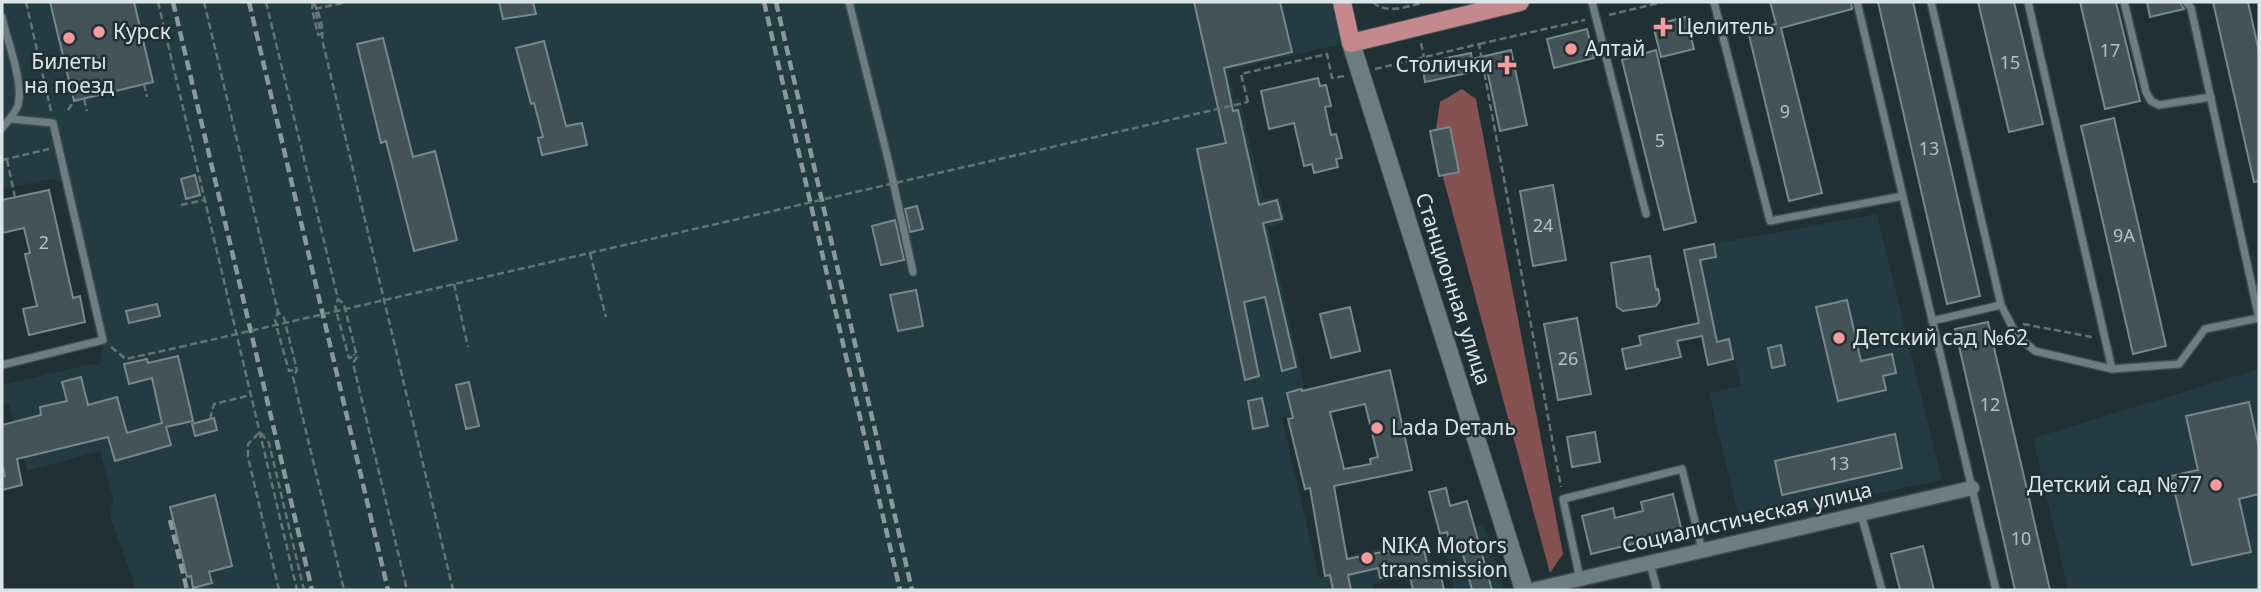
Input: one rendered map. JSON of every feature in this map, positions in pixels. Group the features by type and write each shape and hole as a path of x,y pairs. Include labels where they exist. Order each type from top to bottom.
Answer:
{"main road":[{"name":"Станционная улица","path":"1342,2 1351,43 1524,590"},
{"path":"1351,43 1520,2"}],"street":[{"name":"Социалистическая улица","path":"1532,590 1972,488"}],"lane":[{"path":"849,2 913,272"},
{"path":"1592,2 1646,214"},
{"path":"1714,2 1770,221 1903,196"},
{"path":"1857,2 1996,590"},
{"path":"1931,2 2001,305 2017,336 2035,351 2112,369 2179,364 2205,329 2259,318 2191,8 2186,2"},
{"path":"2028,2 2112,369"},
{"path":"2124,2 2146,92 2151,101 2159,105 2211,97"},
{"path":"2,17 20,91 18,106 2,128"},
{"path":"2,365 103,340 53,123 11,119"},
{"path":"1932,321 2001,305"},
{"path":"1580,579 1563,499 1682,469 1702,550"},
{"path":"1861,513 1882,590"},
{"path":"1650,563 1657,590"}],"path":[{"path":"26,2 52,120"},
{"path":"158,2 297,590"},
{"path":"204,2 278,312 284,318 297,370 293,377"},
{"path":"267,2 338,299 335,306 349,358 355,356 344,309"},
{"path":"313,2 318,35 321,34 315,9 347,2"},
{"path":"313,2 320,21 322,39 453,590"},
{"path":"1373,2 1384,8 1425,2"},
{"path":"103,340 126,359 1248,102 1241,74 1326,54 1332,78 1663,2"},
{"path":"1479,44 1563,499"},
{"path":"144,84 147,97"},
{"path":"61,92 71,90"},
{"path":"84,99 87,111"},
{"path":"68,110 74,101"},
{"path":"2,160 59,147"},
{"path":"7,159 15,197"},
{"path":"181,205 204,200"},
{"path":"590,253 606,317"},
{"path":"454,284 468,346"},
{"path":"338,299 344,304 357,357 353,363"},
{"path":"278,312 275,320 289,372 295,370 284,322"},
{"path":"337,314 347,359 353,363 407,590"},
{"path":"2009,321 2105,340"},
{"path":"277,328 287,373 293,377 344,590"},
{"path":"210,419 214,404 251,395"},
{"path":"260,432 248,443 248,457 279,590"},
{"path":"260,432 269,443 304,590"}],"shaded area":[{"path":"2,2 1336,2 1346,43 1229,70 1234,99 1240,98 1263,200 1280,197 1286,222 1268,227 1310,411 1282,418 1319,578 1354,571 1351,555 1427,539 1432,563 1405,569 1406,576 1373,584 1374,590 134,590 133,580 110,517 113,499 100,451 27,471 9,404 2,405 2,385 91,364 99,366 103,340 65,183 51,179 2,189"},
{"path":"1462,89 1476,99 1563,554 1550,573 1434,144 1440,102"},
{"path":"1877,214 1942,480 1740,523 1709,393 1741,386 1730,339 1718,341 1700,261 1716,258 1714,244"},
{"path":"2259,369 2259,590 2068,590 2033,438"},
{"path":"1484,524 1504,590 1454,590 1441,535"}],"building":[{"name":"Курск","path":"50,2 134,2 153,82 74,101"},
{"path":"499,2 533,2 536,14 503,19"},
{"path":"1194,2 1280,2 1292,52 1224,68 1233,111 1238,110 1259,205 1277,200 1282,219 1263,223 1296,367 1282,371 1265,297 1244,302 1259,376 1245,380 1197,149 1226,143"},
{"path":"1770,2 1851,2 1852,9 1781,28 1822,193 1789,201 1748,31 1776,24"},
{"path":"1878,2 1913,2 1980,296 1947,304"},
{"path":"1978,2 2014,2 2043,124 2009,132"},
{"path":"2080,2 2116,2 2140,101 2105,109"},
{"path":"2147,2 2180,2 2184,9 2150,17"},
{"path":"2213,2 2248,2 2259,52 2259,181 2254,182"},
{"path":"1686,17 1694,49 1661,57 1653,25"},
{"name":"Алтай","path":"1587,29 1594,58 1554,68 1547,39"},
{"path":"383,38 413,157 435,151 457,240 414,251 386,141 381,143 357,44"},
{"path":"544,41 566,126 582,123 587,145 542,155 538,138 543,137 516,48"},
{"path":"1511,50 1527,125 1500,131 1487,69 1425,82 1422,63 1471,53 1472,59"},
{"path":"1656,50 1696,222 1664,230 1622,60"},
{"path":"1318,78 1320,86 1326,85 1331,106 1325,107 1331,135 1336,134 1342,158 1336,159 1338,167 1314,173 1312,164 1304,166 1294,123 1269,129 1261,91"},
{"path":"2114,118 2166,346 2133,354 2081,126"},
{"path":"1450,127 1459,172 1439,176 1430,131"},
{"path":"195,175 200,195 186,199 181,179"},
{"path":"1553,185 1566,260 1533,266 1520,191"},
{"path":"49,190 73,298 80,296 85,322 29,335 23,309 37,306 25,254 30,253 24,228 2,233 2,200"},
{"path":"917,206 923,229 910,232 905,209"},
{"path":"895,220 904,260 881,265 872,226"},
{"path":"1714,244 1716,257 1700,260 1717,342 1729,339 1733,359 1708,365 1702,336 1677,341 1681,357 1626,369 1622,349 1641,345 1639,336 1699,323 1684,250"},
{"path":"1650,256 1660,300 1656,306 1623,311 1617,307 1611,263"},
{"path":"916,290 923,326 898,331 890,295"},
{"path":"1847,300 1861,361 1892,354 1896,373 1883,376 1886,390 1838,401 1816,307"},
{"path":"157,304 160,316 129,323 126,311"},
{"path":"1350,307 1360,351 1331,358 1320,314"},
{"path":"1577,318 1591,394 1558,400 1544,324"},
{"path":"1988,322 2050,590 2015,590 1955,329"},
{"path":"1781,345 1785,365 1772,368 1768,348"},
{"path":"178,356 193,421 166,427 171,445 115,461 108,437 17,459 22,485 2,490 2,477 5,476 2,464 2,425 41,415 40,407 67,401 62,382 81,377 88,405 117,397 127,433 162,423 152,378 129,384 124,364 147,359 148,363"},
{"path":"1390,370 1412,470 1334,486 1347,559 1423,544 1429,574 1440,572 1444,590 1413,590 1409,572 1380,578 1378,568 1348,575 1351,590 1333,590 1330,575 1325,576 1310,488 1305,489 1288,419 1293,418 1287,393 1301,389 1302,391","holes":["1365,404 1378,457 1370,459 1371,464 1344,469 1330,412"]},
{"path":"469,382 479,426 466,429 456,385"},
{"path":"1262,398 1268,426 1253,429 1248,401"},
{"name":"Детский сад №77","path":"2249,402 2259,448 2259,494 2239,499 2251,552 2192,565 2171,476 2198,470 2186,416"},
{"path":"214,418 217,430 195,436 192,424"},
{"path":"1595,432 1600,462 1572,467 1567,437"},
{"path":"1895,434 1902,468 1782,495 1775,461"},
{"path":"1446,488 1450,506 1467,501 1492,590 1472,590 1461,546 1451,548 1447,532 1440,534 1429,492"},
{"path":"1673,494 1682,532 1591,554 1582,516 1613,508 1615,518 1643,511 1641,502"},
{"path":"215,495 232,566 209,572 212,583 193,588 191,576 187,577 170,507"},
{"path":"1923,546 1934,590 1900,590 1891,554"}],"railway":[{"path":"173,2 312,590"},
{"path":"249,2 388,590"},
{"path":"764,2 900,590"},
{"path":"776,2 912,590"},
{"path":"170,520 187,590"}],"place":[{"name":"Целитель","path":"1663,27"},
{"name":"Курск","path":"99,32"},
{"name":"Билеты на поезд","path":"69,38"},
{"name":"Алтай","path":"1571,49"},
{"name":"Столички","path":"1507,65"},
{"name":"Детский сад №62","path":"1839,338"},
{"name":"Lada Dеталь","path":"1377,428"},
{"name":"Детский сад №77","path":"2216,485"},
{"name":"NIKA Motors transmission","path":"1367,558"}]}
